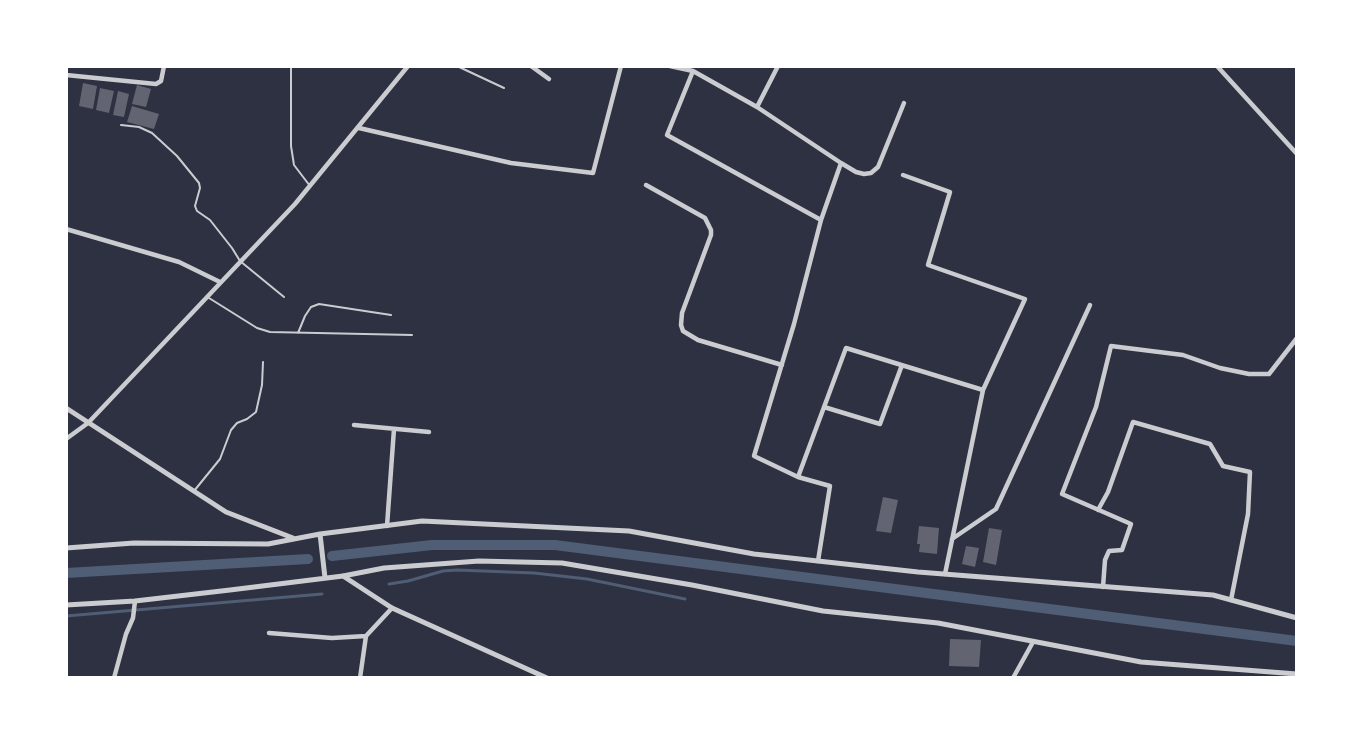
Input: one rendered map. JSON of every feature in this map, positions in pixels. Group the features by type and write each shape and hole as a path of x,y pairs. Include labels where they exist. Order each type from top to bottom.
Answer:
{"street":[{"path":"66,75 156,84 161,81 164,66"},
{"path":"66,438 88,423 310,186 408,66"},
{"path":"531,66 549,79"},
{"path":"359,128 511,163 593,173 621,66"},
{"path":"670,66 693,71 757,107 841,163 864,174 871,173 878,167 904,103"},
{"path":"757,107 778,66"},
{"path":"1217,66 1297,154"},
{"path":"693,71 667,135 821,220"},
{"path":"818,561 830,486 798,477 754,456 782,364 821,220 841,163"},
{"path":"903,175 950,192 928,265 1024,299 983,390 945,574"},
{"path":"646,185 705,218 711,230 682,314 683,331 698,340 782,364"},
{"path":"66,229 179,262 220,282"},
{"path":"952,539 996,509 1090,305"},
{"path":"1103,586 1105,560 1109,551 1122,550 1131,524 1062,494 1096,407 1111,345 1183,355 1220,368 1249,374 1269,374 1297,338"},
{"path":"798,477 846,348 983,390"},
{"path":"824,407 880,424 902,365"},
{"path":"66,408 226,512 292,538"},
{"path":"1098,510 1108,492 1133,422 1210,444 1223,466 1251,472 1248,514 1231,600"},
{"path":"354,425 429,432"},
{"path":"387,525 394,429"},
{"path":"66,548 134,543 268,544 292,538 422,521 629,531 754,554 945,574 1213,595 1297,618"},
{"path":"320,534 325,578"},
{"path":"66,605 134,604 343,576 384,568 479,561 562,563 692,585 822,611 938,623 1141,662 1297,674"},
{"path":"343,576 392,608 547,678"},
{"path":"114,678 126,634 133,618 134,604"},
{"path":"360,678 366,636 392,608"},
{"path":"269,633 332,638 366,636"},
{"path":"1013,678 1033,642"}],"lane":[{"path":"291,66 291,146 294,165 310,186"},
{"path":"457,66 504,88"},
{"path":"121,125 139,127 152,133 177,156 199,183 200,188 195,206 197,211 210,220 240,261 284,297"},
{"path":"206,297 257,328 270,332 412,335"},
{"path":"298,333 311,307 319,304 391,315"},
{"path":"194,491 220,459 231,430 237,423 256,412 262,385 263,362"}],"building":[{"path":"83,83 97,86 93,109 79,106"},
{"path":"137,85 151,89 146,107 132,104"},
{"path":"100,88 114,91 109,113 96,110"},
{"path":"118,91 129,94 124,117 113,115"},
{"path":"132,106 159,114 154,129 127,122"},
{"path":"883,497 898,500 891,533 876,531"},
{"path":"919,526 939,528 937,554 919,552 920,544 917,544"},
{"path":"989,528 1002,530 996,565 983,562"},
{"path":"966,546 979,548 975,567 962,564"},
{"path":"950,639 981,640 979,667 949,666"}],"waterway":[{"path":"332,556 432,545 555,545 1297,641"},
{"path":"66,573 308,559"},
{"path":"389,584 443,571 534,573 587,579 685,599"},
{"path":"66,616 322,594"}]}
